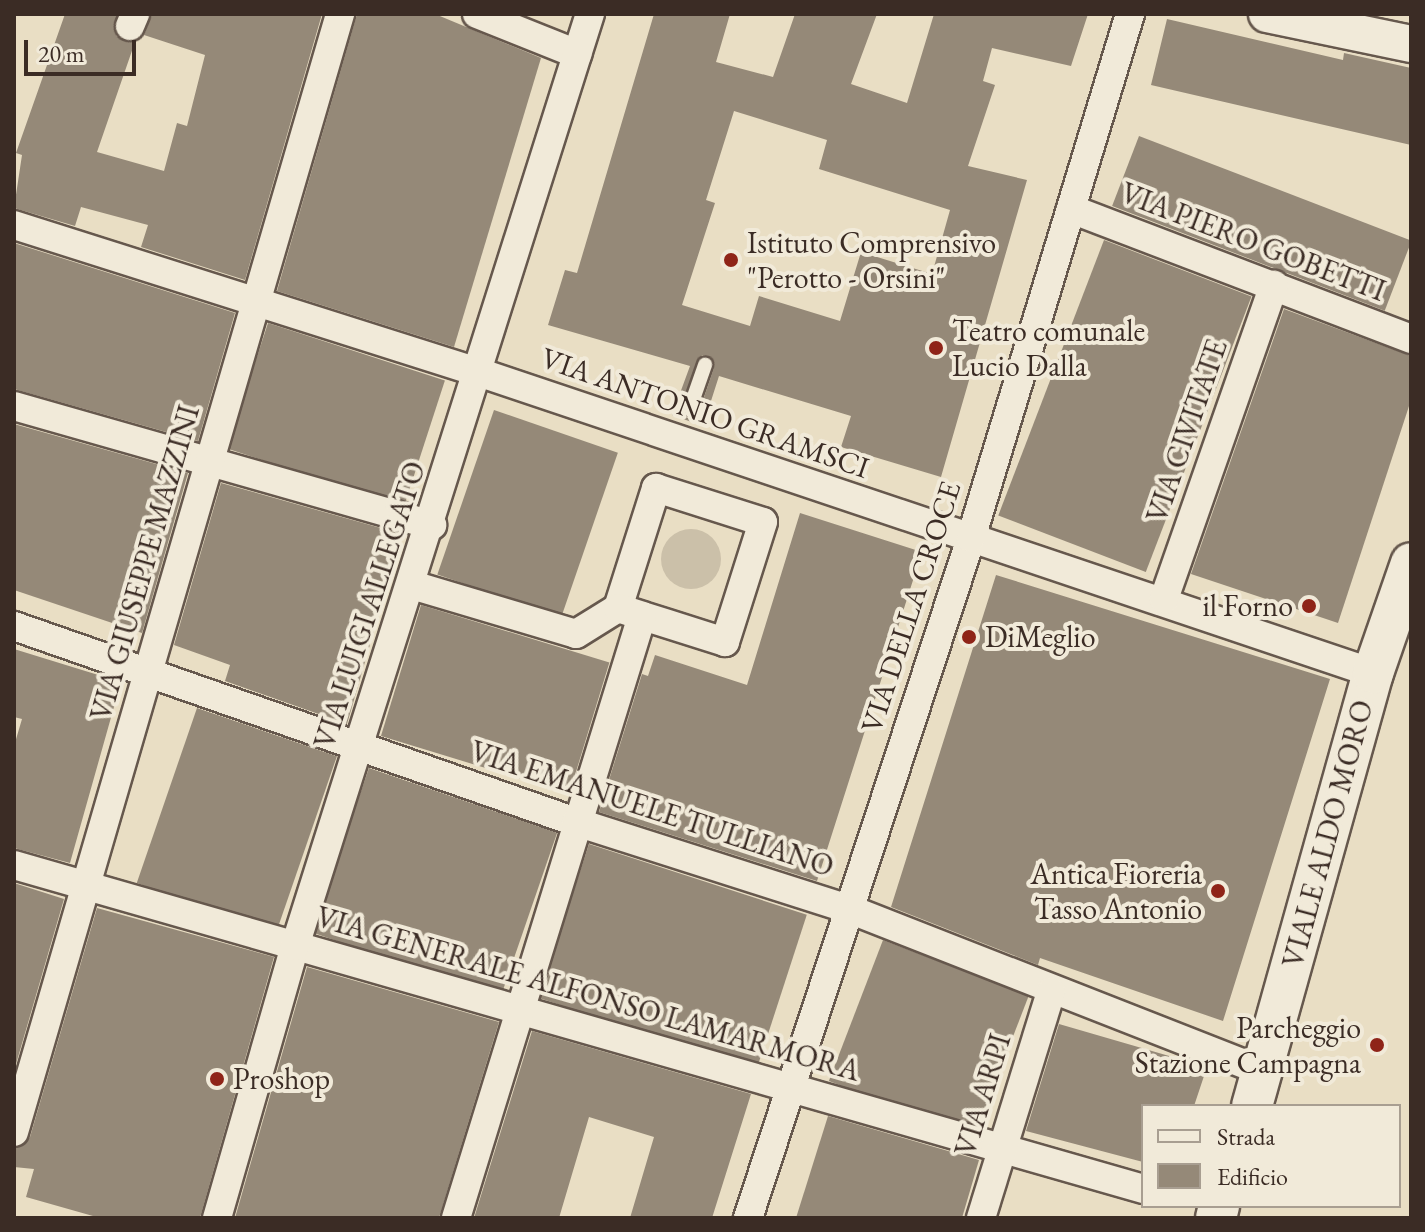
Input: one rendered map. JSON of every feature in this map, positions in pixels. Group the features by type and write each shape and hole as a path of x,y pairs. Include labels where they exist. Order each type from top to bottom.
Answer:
{"main road":[{"name":"VIALE ALDO MORO","path":"1257,1089 1373,673 1411,563"}],"street":[{"name":"VIA GIUSEPPE MAZZINI","path":"14,1132 340,14"},
{"path":"477,14 577,54"},
{"name":"VIA LUIGI ALLEGATO","path":"217,1218 295,946 481,373 590,14"},
{"name":"VIA DELLA CROCE","path":"748,1218 971,538 1130,14"},
{"path":"1267,14 1344,23 1411,44"},
{"name":"VIA PIERO GOBETTI","path":"1071,209 1411,339"},
{"name":"VIA ANTONIO GRAMSCI","path":"14,225 255,304 481,373 685,424 971,538 1164,599 1373,673"},
{"name":"VIA CIVITATE","path":"1164,599 1274,285"},
{"path":"14,406 432,525"},
{"path":"412,585 576,634 630,612 725,642 763,522 656,488 630,612 576,822 456,1218"},
{"name":"VIA EMANUELE TULLIANO","path":"14,626 576,822 849,909 1051,992 1257,1089"},
{"name":"VIA GENERALE ALFONSO LAMARMORA","path":"14,865 1141,1188"},
{"name":"VIA ARPI","path":"981,1218 1051,992"}],"lane":[{"path":"685,424 705,365"}],"shaded area":[{"path":"691,529 712,538 721,559 712,580 691,589 670,580 661,559 670,538"}],"building":[{"path":"65,14 117,14 116,36 135,42 97,152 164,171 177,123 187,126 205,55 144,35 152,14 322,14 245,280 141,247 148,225 81,207 75,226 14,208 22,155 16,153"},
{"path":"357,14 435,14 541,58 454,347 277,291"},
{"path":"654,14 730,14 716,62 773,77 795,14 877,14 851,84 907,103 934,14 1088,14 1071,66 992,48 983,81 995,85 968,166 1027,180 941,477 841,447 851,416 719,376 703,426 672,415 690,366 548,325 565,270 577,273","holes":["734,111 827,140 819,169 950,210 932,274 861,252 840,321 759,296 750,326 682,305 715,203 706,200","702,355 712,358 714,368 699,412 687,418 681,405"]},
{"path":"1167,19 1343,60 1344,53 1411,68 1411,145 1151,85"},
{"path":"1139,136 1411,240 1385,311 1112,206"},
{"path":"1104,240 1252,297 1146,572 998,515"},
{"path":"14,243 235,313 198,441 14,389"},
{"path":"1284,309 1411,356 1411,400 1338,623 1191,574"},
{"path":"268,323 445,380 404,506 227,449"},
{"path":"494,410 618,453 561,617 437,575"},
{"path":"14,424 188,473 142,633 14,590"},
{"path":"221,483 402,534 347,724 225,681 230,665 174,645"},
{"path":"800,513 922,552 817,881 599,812 642,674 648,676 655,655 747,685"},
{"path":"996,575 1330,679 1223,1021 1040,958 1038,965 891,907"},
{"path":"421,605 609,663 569,794 381,736"},
{"path":"14,649 121,682 70,863 14,848 14,746 22,719 14,717"},
{"path":"197,708 337,756 277,931 137,883"},
{"path":"369,768 557,833 501,997 312,933"},
{"path":"589,844 807,915 757,1069 539,998"},
{"path":"14,883 64,899 14,1071"},
{"path":"97,908 274,957 200,1218 100,1218 26,1197 34,1169 14,1167 14,1149 30,1137"},
{"path":"883,940 1029,996 975,1137 829,1081"},
{"path":"307,967 499,1022 439,1218 235,1218"},
{"path":"1059,1024 1207,1067 1195,1104 1141,1104 1141,1161 1026,1131"},
{"path":"532,1031 751,1094 712,1218 630,1218 654,1137 589,1117 559,1218 474,1218"},
{"path":"828,1116 979,1160 962,1218 796,1218"}],"place":[{"name":"Istituto Comprensivo \"Perotto - Orsini\"","path":"731,260"},
{"name":"Teatro comunale Lucio Dalla","path":"936,348"},
{"name":"il Forno","path":"1309,606"},
{"name":"DiMeglio","path":"969,637"},
{"name":"Antica Fioreria Tasso Antonio","path":"1218,891"},
{"name":"Parcheggio Stazione Campagna","path":"1377,1045"},
{"name":"Proshop","path":"217,1079"}]}
